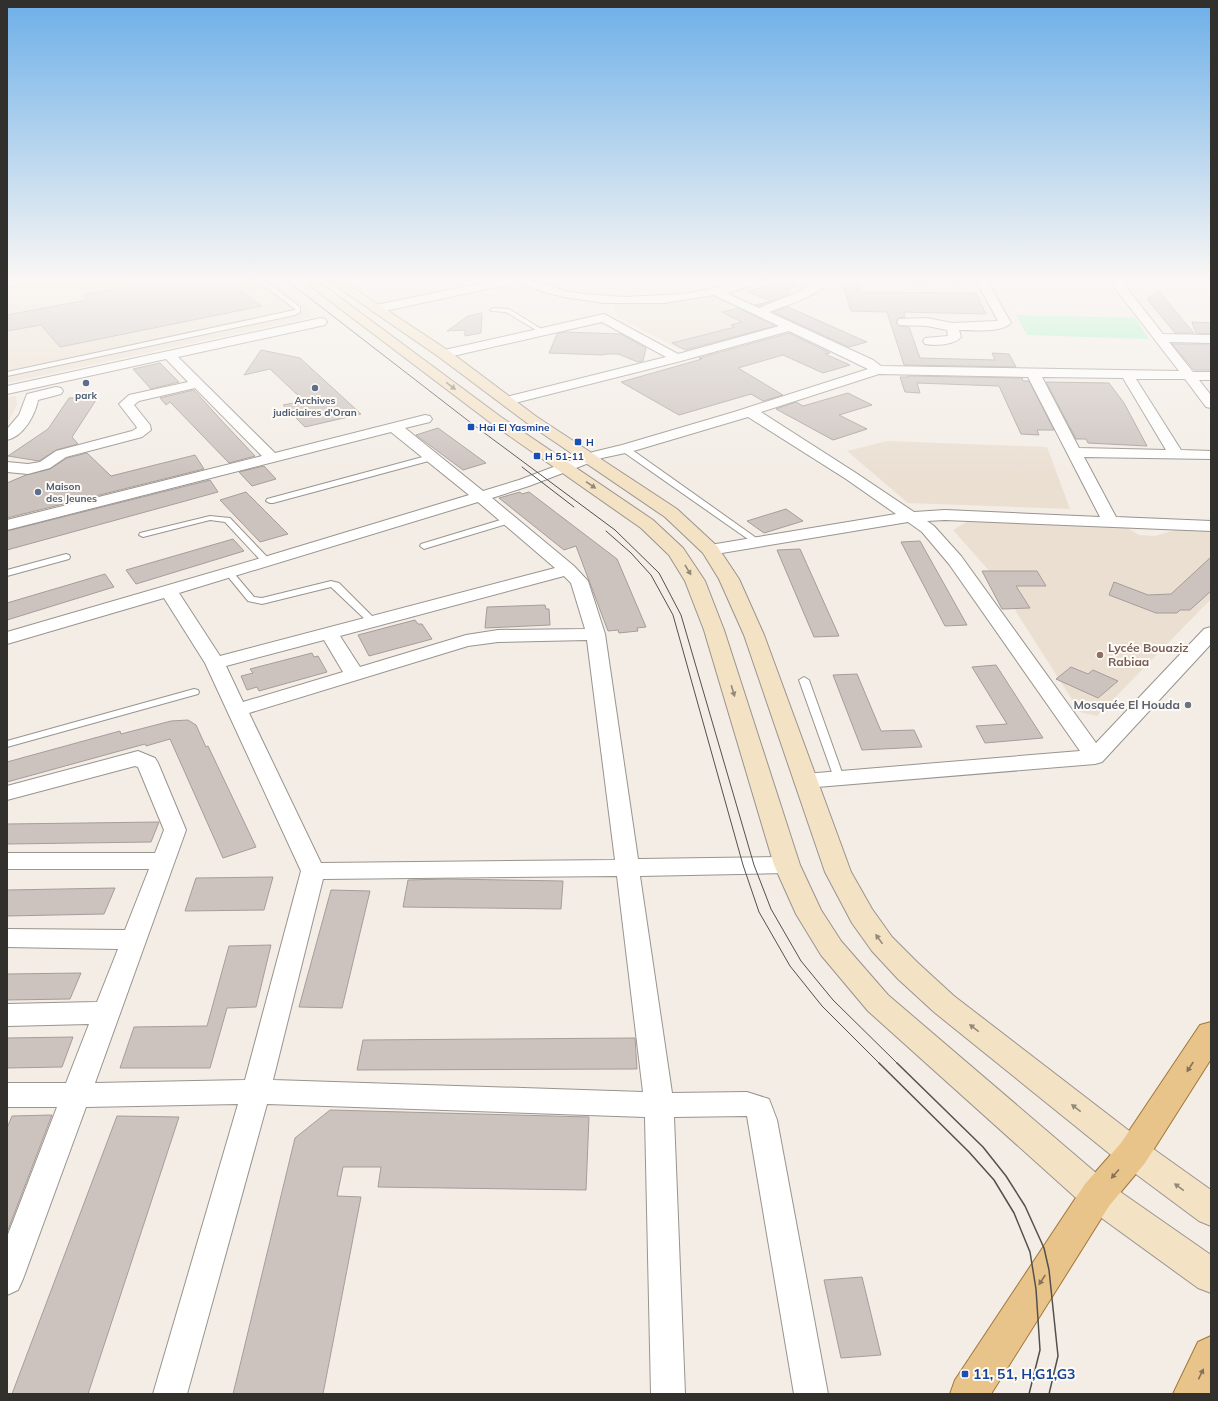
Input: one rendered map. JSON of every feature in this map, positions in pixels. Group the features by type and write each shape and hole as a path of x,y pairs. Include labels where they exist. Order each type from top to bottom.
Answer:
{"main road":[{"path":"395,344 496,420 648,524 676,552 687,568 701,596 714,630 786,865 809,914 831,948 878,1003 1097,1194 1211,1276"},
{"path":"429,344 532,420 671,513 710,550 730,579 743,606 838,872 862,916 882,944 908,971 944,1004 1133,1153 1211,1210"},
{"path":"969,1394 1097,1194 1133,1153 1211,1034"},
{"path":"1192,1394 1211,1355"}],"street":[{"path":"7,390 218,344"},
{"path":"444,354 487,344"},
{"path":"652,344 677,358"},
{"path":"507,402 725,344"},
{"path":"829,344 868,363 878,370"},
{"path":"1164,344 1211,404"},
{"path":"169,355 272,458"},
{"path":"7,638 267,562 536,479 563,467 590,458 749,412 878,370 1211,376"},
{"path":"1033,373 1110,522"},
{"path":"1127,374 1177,455"},
{"path":"7,436 19,426 29,411 32,397 86,384"},
{"path":"7,467 28,469 45,465 61,454 137,434 144,430 143,425 126,404 134,398 197,384"},
{"path":"749,412 851,476 928,529 955,560 1095,757"},
{"path":"7,525 425,419"},
{"path":"394,427 510,520 579,581 596,634 659,1104 668,1394"},
{"path":"686,431 700,439"},
{"path":"1075,452 1211,456"},
{"path":"710,550 910,517 945,515 1211,526"},
{"path":"215,663 568,570"},
{"path":"169,591 215,663 313,871 256,1092 170,1394"},
{"path":"329,633 355,674"},
{"path":"805,781 1095,757 1211,633"},
{"path":"237,710 466,642 498,636 596,634"},
{"path":"7,793 138,758 147,763 175,830 7,1279"},
{"path":"7,861 164,861"},
{"path":"313,871 786,865"},
{"path":"7,938 134,940"},
{"path":"7,1015 106,1013"},
{"path":"7,1095 256,1092 659,1104 747,1104 759,1108 763,1120 811,1394"}],"lane":[{"path":"7,374 147,344"},
{"path":"625,449 758,542"},
{"path":"270,501 433,457"},
{"path":"143,535 210,518 220,518 227,520 267,562"},
{"path":"424,546 510,520"},
{"path":"7,573 66,557"},
{"path":"229,573 251,600 255,601 262,601 324,584 336,585 372,621"},
{"path":"804,680 839,778"},
{"path":"7,744 194,692"}],"shaded area":[{"path":"7,344 186,344 7,383"},
{"path":"670,344 695,344 679,349"},
{"path":"16,396 17,405 7,423 7,397"},
{"path":"887,441 1047,447 1070,509 908,503 847,451"},
{"name":"Lycée Bouaziz Rabiaa","path":"970,520 1122,525 1139,535 1155,536 1175,530 1209,532 1211,533 1211,599 1097,716 1080,712 992,574 953,530"}],"building":[{"path":"58,344 73,344 60,347"},
{"path":"553,344 640,344 646,348 643,361 638,362 618,354 603,355 549,353"},
{"path":"675,344 706,344 685,350"},
{"path":"748,344 812,344 830,353 825,354 850,365 823,373 783,355 738,368 783,395 763,401 751,394 679,415 621,382 702,359 699,358"},
{"path":"843,344 858,344 849,347"},
{"path":"897,344 915,344 920,358 995,360 992,353 1009,354 1016,367 904,365"},
{"path":"1172,344 1211,344 1211,370 1194,370"},
{"name":"Archives judiciaires d'Oran","path":"261,350 300,358 361,414 305,427 283,405 304,401 270,369 244,375"},
{"path":"160,363 179,382 151,389 133,369"},
{"path":"900,377 1022,378 1023,381 1029,381 1054,430 1037,430 1039,435 1021,434 999,386 917,383 920,393 905,392"},
{"path":"1046,382 1109,383 1124,403 1147,446 1088,443 1086,439 1076,439"},
{"path":"194,390 255,456 229,463 170,402 166,405 160,398"},
{"path":"848,393 872,405 839,415 867,429 833,440 776,409 796,402 803,406"},
{"path":"98,397 72,437 78,444 56,450 39,461 8,456 48,429 69,398"},
{"path":"438,428 486,463 463,470 416,435"},
{"path":"87,453 111,476 195,455 204,469 7,518 7,483 26,475 50,469 67,458"},
{"path":"264,466 276,479 252,486 239,472"},
{"path":"210,480 218,492 7,550 7,531"},
{"path":"246,492 288,534 260,542 220,500"},
{"path":"520,492 522,494 529,492 617,559 646,627 637,628 638,631 619,633 618,630 608,631 576,546 564,550 499,498"},
{"path":"786,509 803,521 764,533 747,521"},
{"path":"233,539 244,551 136,584 126,570"},
{"path":"920,541 967,625 945,626 901,542"},
{"path":"800,549 839,636 814,637 777,550"},
{"path":"1211,557 1211,591 1190,610 1180,610 1177,613 1156,613 1109,595 1114,582 1148,595 1171,594"},
{"path":"982,571 1037,571 1046,586 1016,586 1030,608 1002,609"},
{"path":"105,574 114,587 7,620 7,603"},
{"path":"545,605 546,609 549,609 550,625 485,628 487,607"},
{"path":"415,620 418,624 422,624 432,639 369,656 358,635"},
{"path":"312,653 314,657 318,656 327,672 259,691 257,687 247,690 241,676 253,673 250,669"},
{"path":"996,665 1043,738 985,743 976,726 1007,724 972,667"},
{"path":"1071,667 1088,674 1093,670 1118,681 1098,698 1056,679"},
{"path":"857,674 881,731 914,730 922,747 862,750 833,675"},
{"path":"188,720 196,725 206,747 208,746 256,847 223,858 170,739 146,746 145,744 7,782 7,762 120,731 121,734 171,721"},
{"path":"159,822 151,842 7,844 7,824"},
{"path":"273,877 264,910 185,911 196,878"},
{"path":"447,879 563,881 561,909 403,907 408,880"},
{"path":"115,888 104,914 7,916 7,890"},
{"path":"331,890 370,891 342,1008 299,1007"},
{"path":"271,945 256,1007 227,1008 210,1068 120,1068 134,1027 207,1026 229,946"},
{"path":"81,973 70,999 7,1000 7,974"},
{"path":"73,1037 62,1067 7,1068 7,1038"},
{"path":"635,1038 637,1069 357,1070 363,1040"},
{"path":"330,1110 589,1117 586,1190 378,1187 381,1167 343,1167 337,1196 361,1197 323,1394 233,1394 295,1138"},
{"path":"52,1115 7,1230 7,1128 12,1116"},
{"path":"117,1116 179,1117 88,1394 12,1394"},
{"path":"862,1277 881,1355 841,1358 824,1280"}],"tram line":[{"path":"370,344 475,426 615,530 659,573 681,615 754,865 771,909 801,961 833,1000 898,1064"},
{"path":"522,467 574,507"},
{"path":"606,531 631,553 651,575 673,615 743,865 759,912 790,966 822,1006 879,1063"},
{"path":"879,1063 969,1152 994,1180 1014,1213 1030,1252 1036,1289 1040,1350 1029,1394"},
{"path":"897,1063 983,1147 1006,1176 1025,1206 1044,1248 1049,1270 1058,1356 1049,1394"}],"place":[{"name":"park","path":"86,383"},
{"name":"Archives judiciaires d'Oran","path":"315,388"},
{"name":"Hai El Yasmine","path":"471,427"},
{"name":"H","path":"578,442"},
{"name":"H 51-11","path":"537,456"},
{"name":"Maison des Jeunes","path":"38,492"},
{"name":"Lycée Bouaziz Rabiaa","path":"1100,655"},
{"name":"Mosquée El Houda","path":"1188,705"},
{"name":"11, 51, H,G1,G3","path":"965,1374"}]}
